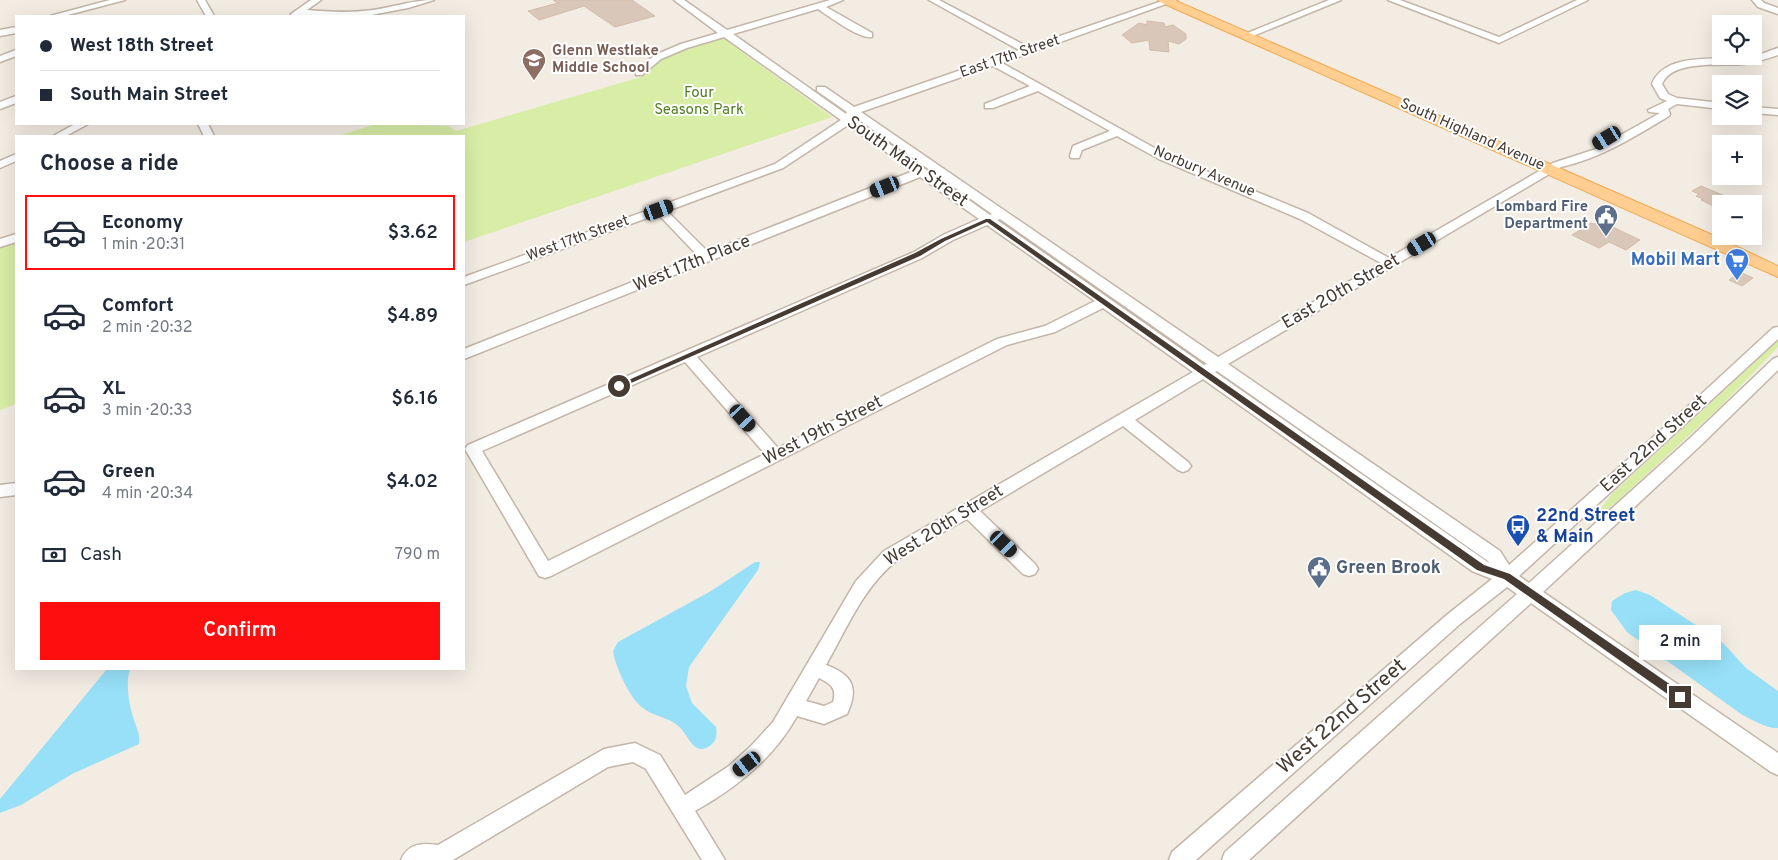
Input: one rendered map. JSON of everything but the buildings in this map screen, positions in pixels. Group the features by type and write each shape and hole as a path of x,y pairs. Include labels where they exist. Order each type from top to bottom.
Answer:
{"main road":[{"name":"South Highland Avenue","path":"1171,0 1553,167 1778,272"},
{"name":"South Highland Avenue","path":"1553,167 1712,232"},
{"name":"South Highland Avenue","path":"1744,245 1778,260"}],"street":[{"path":"58,15 122,0"},
{"path":"201,0 209,15"},
{"path":"294,14 317,0"},
{"path":"294,14 361,14 385,11 430,0"},
{"name":"South Main Street","path":"678,0 725,34 1001,214 1211,368"},
{"name":"South Main Street","path":"693,0 737,30 921,172 1104,302 1211,368 1494,556 1507,577 1778,765"},
{"path":"639,72 658,57 670,51 839,0"},
{"path":"933,0 1028,51"},
{"name":"East 17th Street","path":"850,116 994,62 1171,0"},
{"path":"1249,34 1337,0"},
{"path":"1392,0 1500,40 1584,0"},
{"path":"1756,0 1761,6 1778,11"},
{"path":"819,6 858,30 869,34"},
{"path":"0,34 15,30"},
{"path":"1712,105 1675,101 1664,96 1657,84 1660,75 1664,71 1689,64 1743,61 1778,51"},
{"path":"0,59 15,53"},
{"name":"Norbury Avenue","path":"994,62 1163,158 1304,216 1390,263"},
{"path":"989,106 1038,87"},
{"path":"0,106 15,99"},
{"path":"1553,167 1562,158 1597,145 1653,110 1663,108 1675,101"},
{"path":"1553,167 1608,149 1664,114 1663,108"},
{"path":"1762,111 1778,112"},
{"name":"West 17th Street","path":"465,281 779,166 850,116"},
{"path":"60,135 80,125"},
{"path":"1074,156 1077,148 1118,132"},
{"path":"1618,132 1629,136"},
{"path":"1597,145 1608,149"},
{"path":"0,165 15,158"},
{"name":"East 20th Street","path":"1211,368 1553,167"},
{"name":"West 17th Place","path":"465,354 921,172"},
{"path":"659,210 707,258"},
{"path":"775,455 688,356 918,255 943,240 1001,214"},
{"path":"0,243 15,238"},
{"name":"West 19th Street","path":"688,356 473,449 545,571 1002,342 1050,329 1104,302"},
{"name":"East 22nd Street","path":"1507,577 1701,403 1778,331"},
{"name":"East 22nd Street","path":"1530,593 1778,362"},
{"name":"West 20th Street","path":"683,806 730,776 756,755 780,728 862,586 877,568 902,549 1211,368"},
{"path":"1124,419 1183,466"},
{"path":"0,491 15,488"},
{"path":"969,510 1029,569"},
{"name":"West 22nd Street","path":"1180,860 1454,619 1507,577"},
{"name":"West 22nd Street","path":"1233,860 1530,593"},
{"path":"792,706 824,715 840,708 845,697 843,684 835,677 814,668"},
{"path":"412,860 421,854 440,858 604,758 635,752 653,762 683,806 714,860"}],"green space":[{"name":"Four Seasons Park","path":"719,38 724,39 832,117 465,242 465,135 341,135 373,125 448,126 456,131 641,77 667,56"},
{"path":"15,241 15,404 0,410 0,245"},
{"path":"1778,341 1778,347 1721,406 1601,516 1597,513 1613,493"}],"water":[{"path":"755,562 760,562 758,570 689,667 686,686 692,703 716,727 716,737 713,743 700,749 691,743 677,725 647,711 638,704 624,682 613,651 618,642 711,591"},
{"path":"1636,590 1650,595 1723,643 1746,668 1778,691 1778,728 1764,725 1741,714 1627,632 1611,610 1612,601 1625,593"},
{"path":"106,670 130,670 128,679 129,697 139,736 139,744 72,774 21,805 0,813 0,799"}],"place":[{"name":"Glenn Westlake Middle School","path":"534,81"},
{"name":"Lombard Fire Department","path":"1606,237"},
{"name":"Mobil Mart","path":"1737,281"},
{"name":"22nd Street & Main","path":"1518,547"},
{"name":"Green Brook","path":"1319,589"}],"route":[{"path":"619,386 918,255 943,240 988,220 1480,568 1507,577 1680,697"}]}
